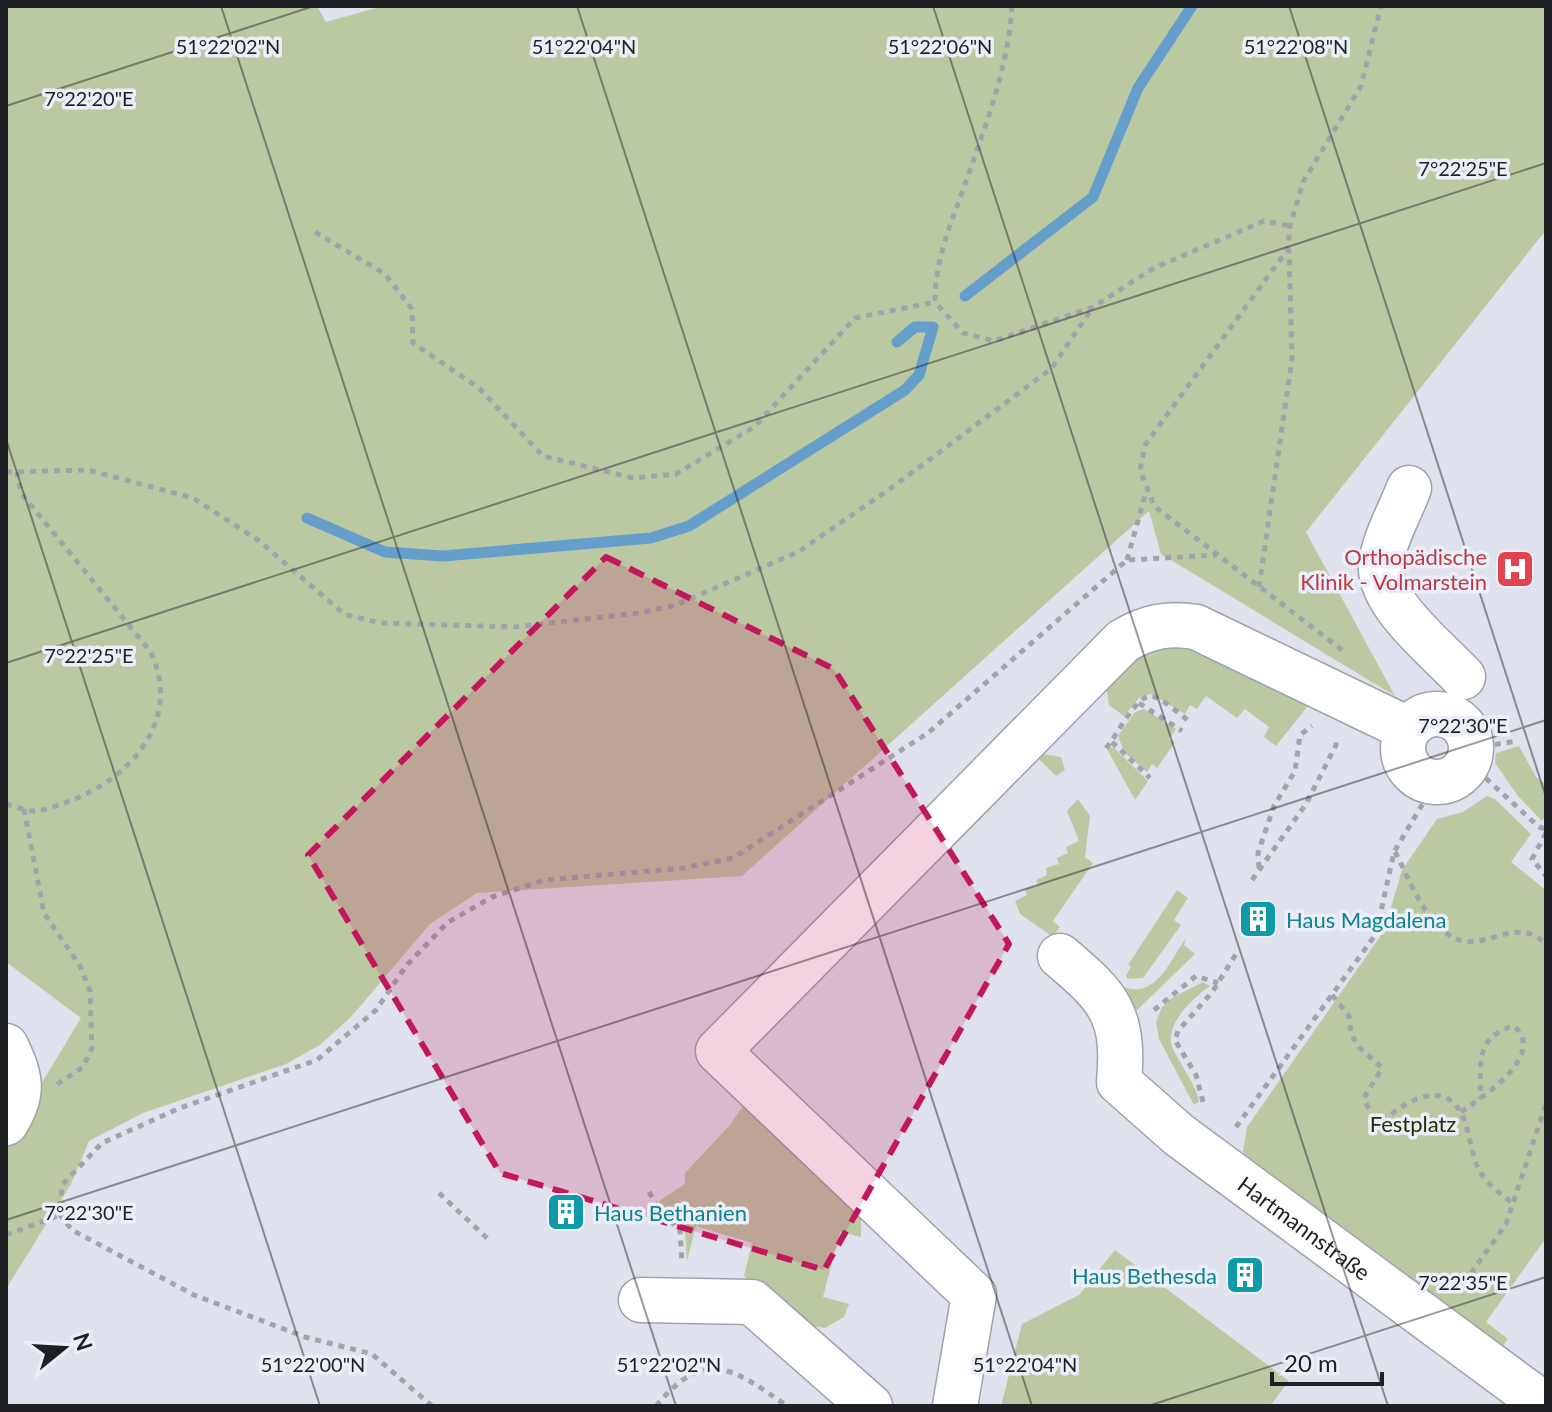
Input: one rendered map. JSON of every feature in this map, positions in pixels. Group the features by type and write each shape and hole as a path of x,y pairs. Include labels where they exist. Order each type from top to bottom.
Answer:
{"street":[{"path":"1409,488 1381,565 1383,588 1463,677"},
{"path":"955,1406 974,1295 718,1051 1123,641 1139,631 1179,624 1196,627 1408,729"},
{"path":"1442,714 1463,726 1458,764 1421,779 1410,770 1403,757 1402,743 1408,729 1429,715 1442,714"},
{"name":"Hartmannstraße","path":"1060,956 1088,980 1118,1022 1122,1046 1119,1082 1196,1134 1435,1325 1546,1406"},
{"path":"6,1046 18,1076 20,1101 6,1123"},
{"path":"661,1300 752,1302 870,1406"}],"path":[{"path":"1012,6 1009,44 996,95 935,268 935,302 963,333 994,341 1093,307 1154,268 1264,221 1290,226"},
{"path":"1259,587 1292,359 1290,226 1303,182 1361,86 1381,6"},
{"path":"315,232 385,274 412,309 413,343 479,388 543,456 633,478 676,474 754,427 855,318 935,302"},
{"path":"1288,249 1145,445 1140,470 1154,506 1346,652"},
{"path":"6,472 88,470 193,498 258,540 344,614 380,623 420,627 514,627 639,613 676,605 798,552 894,486 1051,369 1093,307"},
{"path":"6,804 34,811 55,807 93,792 129,766 150,739 160,708 160,670 150,651 21,493 17,472"},
{"path":"432,1406 372,1354 305,1337 194,1295 72,1230 60,1215 62,1185 102,1143 180,1108 317,1060 376,1010 406,966 447,923 492,897 545,880 684,868 733,858 928,733 1127,560 1146,491"},
{"path":"1127,560 1217,555"},
{"path":"1106,748 1139,703 1151,696 1189,721"},
{"path":"1139,703 1182,731"},
{"path":"1259,868 1258,853 1276,800 1295,771 1300,735 1312,726 1323,726"},
{"path":"1252,880 1259,868 1272,857 1306,804 1336,745 1331,731"},
{"path":"1196,1134 1332,995 1376,934 1394,852 1458,764 1518,741"},
{"path":"1112,742 1150,778"},
{"path":"1458,764 1546,831 1532,859 1546,876"},
{"path":"24,809 44,913 80,966 90,991 92,1048 83,1067"},
{"path":"1394,852 1434,921 1449,935 1461,940 1480,940 1526,930 1536,934 1546,945"},
{"path":"1196,1134 1203,1095 1175,1040 1178,1031 1218,983 1236,954"},
{"path":"1150,1016 1158,1003 1185,981 1204,975 1218,983"},
{"path":"1332,995 1349,1016 1351,1034 1359,1047 1382,1068 1364,1098 1372,1116 1386,1119 1406,1101 1435,1095 1461,1112 1479,1170 1494,1189 1515,1205"},
{"path":"1461,1112 1480,1099 1519,1059 1526,1044 1524,1034 1514,1026 1486,1040 1481,1050 1480,1099"},
{"path":"1435,1325 1506,1224 1515,1205 1546,1104"},
{"path":"649,1192 661,1213 680,1230 661,1300"},
{"path":"439,1193 490,1241"},
{"path":"6,1235 60,1215"},
{"path":"656,1406 680,1382 695,1373 716,1369 739,1373 787,1406"}],"highlighted area":[{"path":"606,557 834,669 1009,944 824,1270 500,1173 308,855"}],"green space":[{"path":"6,6 317,6 326,22 383,6 1546,6 1546,230 1306,532 1395,696 1161,554 1149,511 742,876 477,893 430,924 351,1017 320,1045 286,1064 143,1113 89,1141 71,1184 6,1289 6,1142 81,1018 6,962"},
{"path":"1175,640 1311,702 1276,746 1264,737 1269,727 1245,709 1237,718 1206,696 1197,709 1190,705 1185,714 1151,694 1139,698 1124,716 1109,705 1106,682 1126,662"},
{"path":"1144,709 1176,729 1169,739 1175,742 1157,768 1152,764 1147,772 1124,752 1118,736 1135,712"},
{"path":"1519,746 1536,777 1546,785 1546,815 1542,821 1518,796 1495,763 1496,753"},
{"path":"1113,747 1148,781 1135,800 1107,749"},
{"path":"1041,754 1061,757 1065,770 1056,776 1038,758"},
{"name":"Festplatz","path":"1487,796 1495,799 1531,834 1511,862 1546,890 1546,1238 1486,1322 1508,1339 1497,1353 1247,1166 1243,1151 1247,1127 1384,931 1402,870 1437,819 1463,812"},
{"path":"1078,799 1090,816 1085,857 1093,863 1053,921 1060,927 1053,937 1020,914 1015,901 1027,895 1025,889 1038,885 1036,880 1047,875 1046,868 1059,864 1057,858 1068,853 1066,847 1079,841 1067,811"},
{"path":"1177,890 1188,898 1174,920 1181,925 1143,978 1128,979 1126,976 1131,966 1128,965"},
{"path":"1186,938 1184,945 1195,954 1132,1015 1108,980 1123,987 1146,987 1163,973"},
{"path":"1203,982 1210,986 1183,1010 1171,1035 1173,1048 1197,1093 1199,1101 1194,1105 1159,1039 1156,1022 1162,1007 1172,998"},
{"path":"750,1096 861,1218 861,1237 840,1232 823,1297 849,1304 844,1317 825,1328 795,1323 744,1276 752,1243 696,1226 687,1261 685,1232 661,1210 659,1201 685,1184 685,1173 729,1126"},
{"path":"1115,1250 1289,1381 1270,1406 1001,1406 1022,1324 1079,1295"}],"waterway":[{"path":"965,296 1093,197 1138,88 1192,6"},
{"path":"307,518 385,552 443,556 651,538 689,526 905,390 919,375 933,327 915,327 897,342"}],"place":[{"name":"Orthopädische Klinik - Volmarstein","path":"1515,569"},
{"name":"Haus Magdalena","path":"1258,919"},
{"name":"Haus Bethanien","path":"566,1212"},
{"name":"Haus Bethesda","path":"1245,1275"}]}
